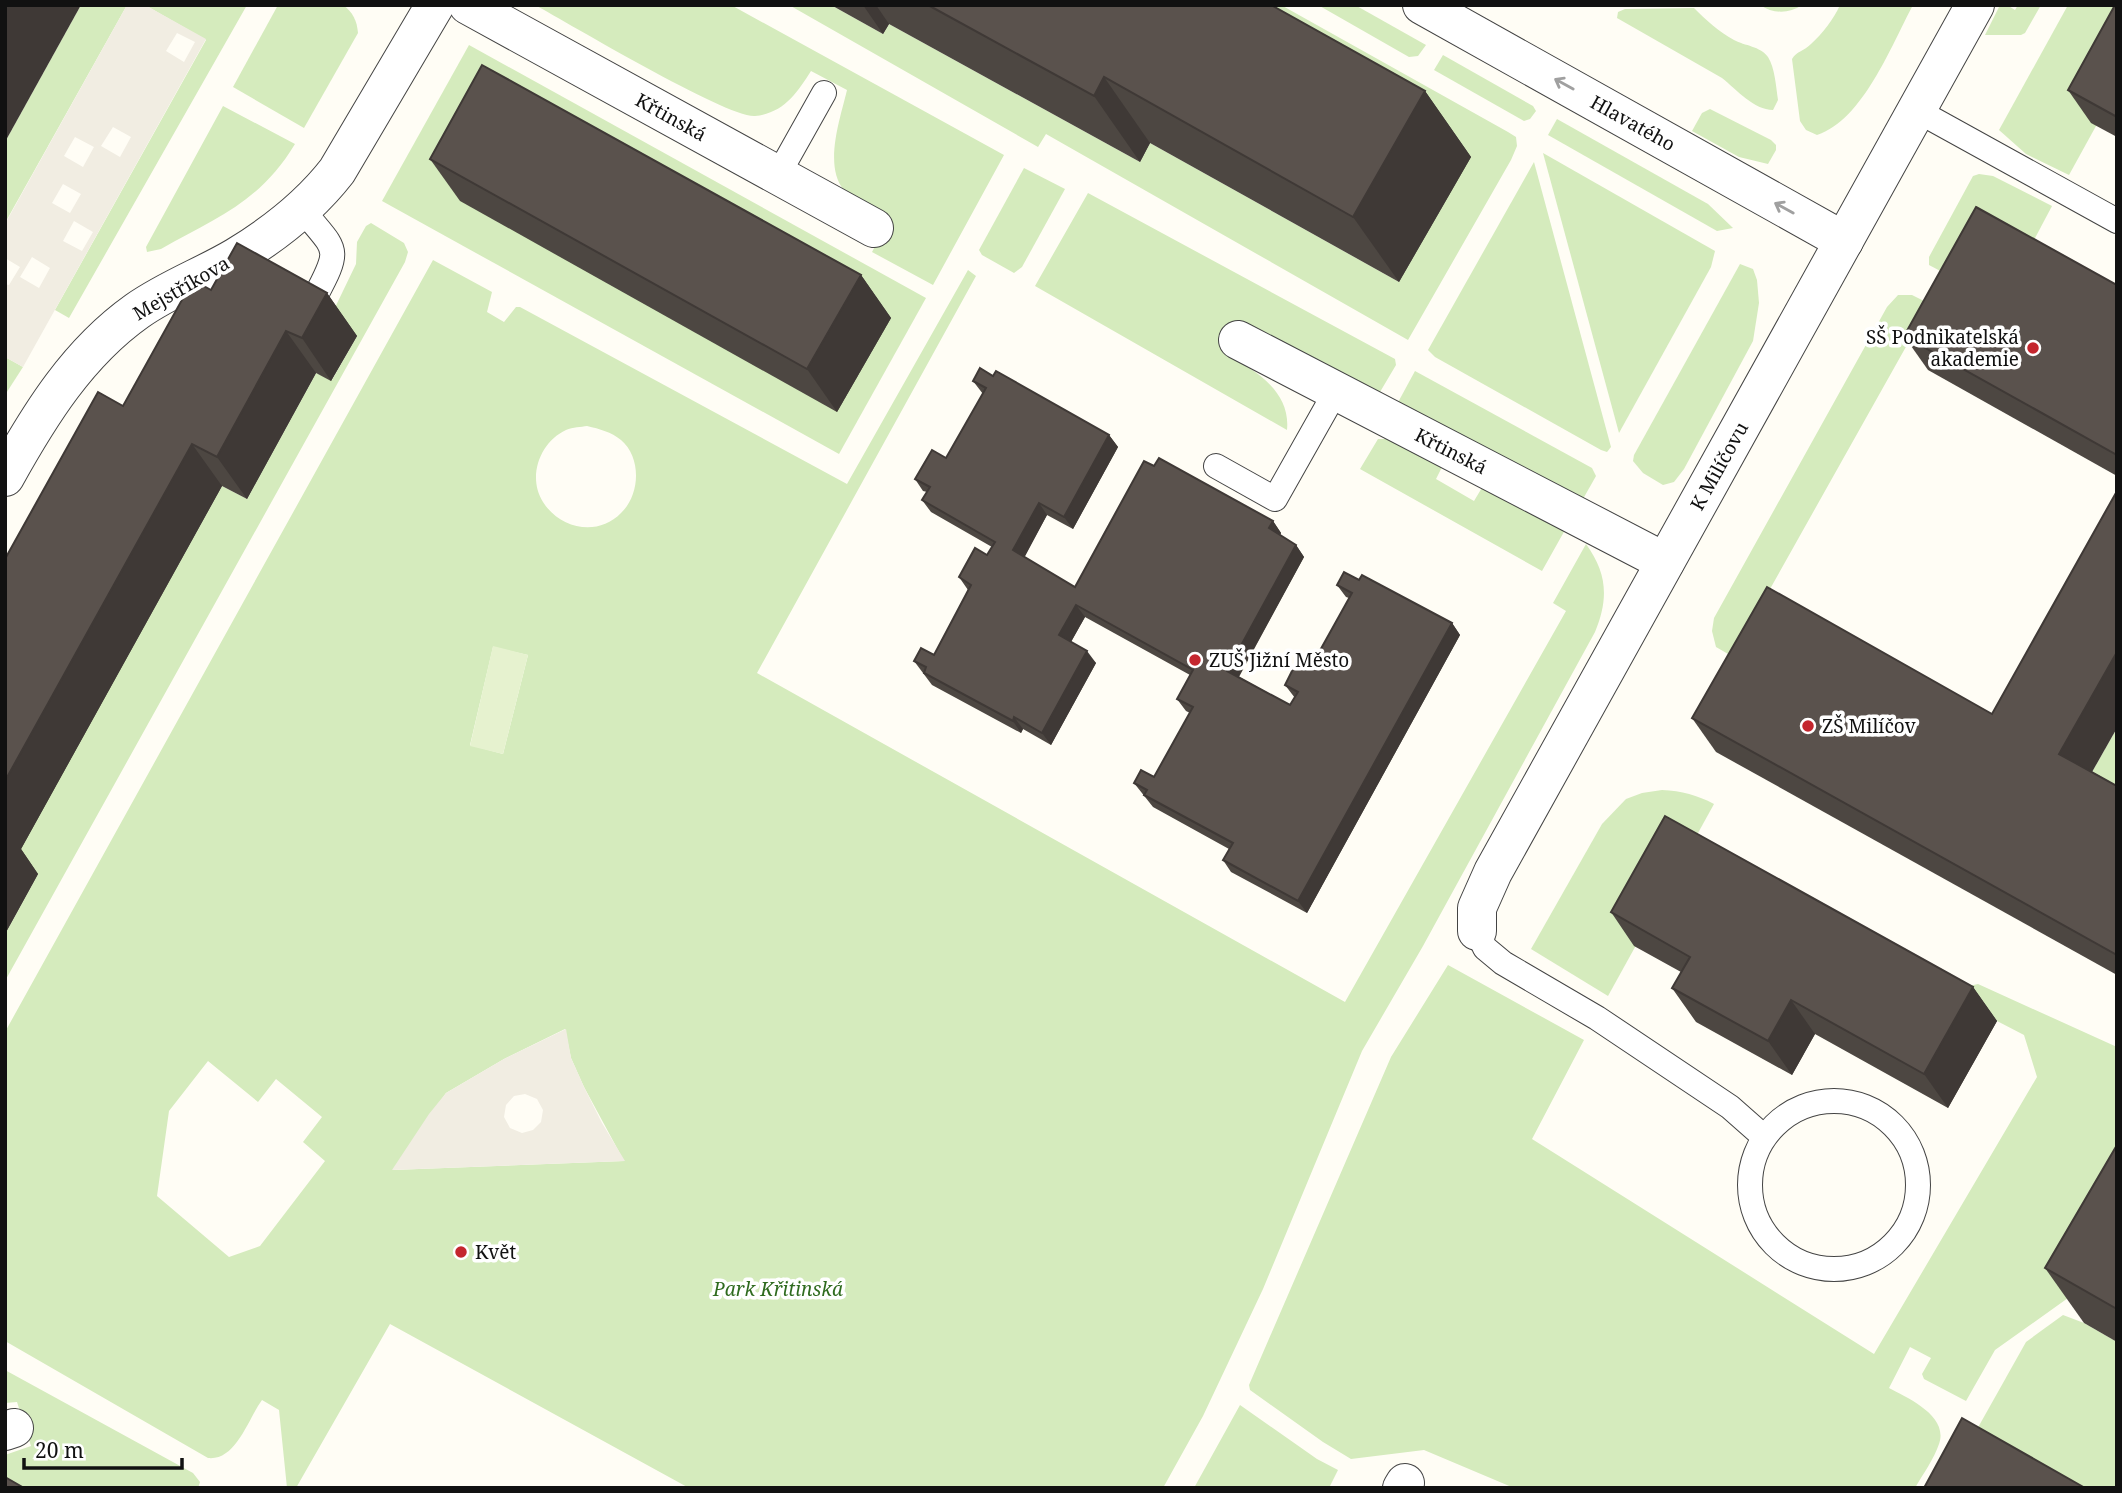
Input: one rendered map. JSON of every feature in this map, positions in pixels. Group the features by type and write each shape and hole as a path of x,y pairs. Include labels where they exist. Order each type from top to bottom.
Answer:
{"street":[{"name":"Křtinská","path":"468,5 874,228"},
{"name":"Hlavatého","path":"1422,5 1844,241"},
{"name":"K Milíčovu","path":"1477,931 1477,908 1493,872 1975,5"},
{"name":"Mejstříkova","path":"5,477 60,387 99,344 137,311 274,233 321,191 337,171 424,9"},
{"name":"Křtinská","path":"1238,340 1665,562"}],"lane":[{"path":"778,176 824,93"},
{"path":"1916,110 2117,221"},
{"path":"302,209 332,247 334,256 332,266 316,295"},
{"path":"1216,466 1275,499 1336,391"},
{"path":"1477,931 1485,948 1503,963 1597,1017 1730,1107 1764,1137"},
{"path":"1819,1101 1852,1102 1882,1115 1905,1139 1918,1169 1917,1203 1904,1233 1880,1256 1849,1269 1816,1268 1786,1255 1762,1231 1750,1200 1751,1167 1764,1137 1788,1113 1819,1101"}],"green space":[{"path":"81,5 127,5 5,223 5,142"},
{"path":"145,5 247,5 69,318 55,310 206,40"},
{"path":"278,5 343,5 352,14 357,25 358,33 304,128 233,87"},
{"path":"535,5 731,5 1004,155 933,285 872,252 888,222 853,198 838,180 835,141 847,90 811,71 789,101 774,111 755,116 739,113 682,87"},
{"path":"789,5 831,5 883,34 889,24 1140,162 1150,143 1399,282 1470,157 1153,5 1281,5 1508,132 1516,137 1517,146 1408,340 1046,134 1038,147"},
{"path":"1318,5 1355,5 1426,45 1418,56 1409,57"},
{"path":"1760,5 1802,5 1781,12"},
{"path":"1840,5 1913,5 1862,98 1833,127 1817,135 1806,130 1800,121 1792,59 1819,36"},
{"path":"2000,5 2007,5 2015,10 2018,5 2041,5 2025,33 1985,35"},
{"path":"2068,5 2117,5 2096,126 2069,175 2026,154 1999,130"},
{"path":"1694,8 1723,33 1768,57 1774,72 1778,100 1773,110 1752,103 1722,78 1617,18 1618,12 1625,9"},
{"path":"469,45 926,298 839,454 382,201"},
{"path":"1443,55 1533,106 1536,111 1530,119 1524,121 1434,70"},
{"path":"223,106 295,144 267,180 236,206 161,249 147,252 146,247"},
{"path":"1710,109 1771,140 1776,145 1776,150 1768,164 1739,157 1692,131 1702,113"},
{"path":"1557,119 1708,204 1733,228 1717,231 1548,135"},
{"path":"1543,153 1715,251 1711,267 1619,433"},
{"path":"1534,162 1611,447 1607,452 1435,357 1428,350"},
{"path":"1024,168 1065,189 1022,267 1014,273 982,255 979,250"},
{"path":"1973,176 1993,176 2052,206 2026,255 1946,274 1929,265 1929,257"},
{"path":"1088,193 1395,359 1396,365 1380,392 1378,394 1238,327 1223,352 1268,382 1283,403 1287,430 1035,286"},
{"path":"371,223 404,243 408,252 405,262 5,981 5,934 38,874 14,860 222,486 247,499 316,373 332,380 357,336 329,320 356,264 357,242 366,226"},
{"name":"Park Křitinská","path":"433,260 492,292 487,312 504,322 516,307 520,307 847,484 968,270 976,276 757,673 1345,1002 1566,611 1553,603 1586,544 1602,576 1604,597 1595,632 1423,946 1362,1051 1263,1289 1203,1416 1163,1488 689,1488 390,1324 296,1488 287,1488 279,1410 262,1400 234,1446 218,1457 208,1458 5,1341 5,1032","holes":["587,426 605,431 621,440 633,456 636,476 632,497 621,513 602,525 580,527 569,524 550,511 538,492 536,471 543,451 557,436 574,428","493,647 528,655 503,754 470,745","565,1029 571,1058 624,1161 393,1170 446,1093 504,1059","208,1061 258,1102 276,1079 322,1117 303,1142 325,1161 260,1246 229,1257 157,1196 169,1111"]},
{"path":"1740,264 1753,269 1757,280 1759,303 1753,341 1684,469 1674,482 1663,485 1643,473 1633,461 1634,455"},
{"path":"1898,295 1912,295 1930,304 1761,605 1742,662 1716,647 1712,631 1714,618 1887,307"},
{"path":"5,357 23,367 5,395"},
{"path":"1415,371 1592,468 1596,476 1583,499 1396,406"},
{"path":"1378,439 1390,439 1443,465 1436,479 1474,501 1483,486 1565,530 1542,571 1360,469"},
{"path":"493,646 528,655 503,754 470,746"},
{"path":"2117,728 2117,806 2083,788"},
{"path":"1662,790 1689,794 1714,804 1608,996 1531,949 1602,824 1626,799"},
{"path":"1448,965 1584,1040 1532,1139 1874,1354 2037,1077 2024,1035 1997,1021 1969,986 1978,984 2117,1047 2117,1267 2075,1293 1995,1350 1966,1401 1924,1379 1922,1374 1931,1358 1910,1347 1889,1388 1925,1409 1933,1417 1941,1434 1934,1455 1915,1488 1514,1488 1424,1450 1351,1459 1250,1390 1249,1385 1391,1057"},
{"path":"2063,1315 2084,1323 2117,1342 2117,1488 1944,1488 2026,1342"},
{"path":"5,1370 193,1473 200,1482 198,1488 5,1488 5,1455 31,1446 17,1402 5,1403"},
{"path":"1240,1405 1317,1459 1338,1470 1329,1488 1194,1488"}],"shaded area":[{"path":"127,5 145,5 206,39 23,367 5,357 5,284 9,285 20,267 5,258 5,224","holes":["177,33 195,42 184,62 166,51","113,127 131,137 120,157 101,146","75,137 94,147 83,167 64,156","63,184 81,194 70,213 52,203","74,221 93,232 82,251 63,241","32,257 50,268 39,288 20,277"]},
{"path":"566,1029 571,1058 602,1123 625,1161 392,1170 446,1093 504,1059","holes":["525,1094 537,1099 543,1110 541,1122 533,1130 522,1133 510,1128 504,1117 506,1105 514,1096"]}],"building":[{"path":"928,5 1271,5 1425,91 1353,217 1104,77 1094,96"},
{"path":"2117,5 2117,117 2068,90"},
{"path":"482,65 861,275 807,369 430,159"},
{"path":"1976,207 2117,285 2117,455 1904,336"},
{"path":"237,243 327,293 302,338 286,331 217,457 192,444 5,781 5,559 98,392 123,406 193,280 211,290"},
{"path":"980,368 993,376 996,371 1109,435 1064,517 1039,503 1013,550 1075,587 1144,461 1154,466 1159,458 1273,521 1269,528 1296,545 1227,671 1290,705 1298,692 1285,685 1300,655 1313,663 1352,593 1337,585 1344,572 1359,580 1362,575 1452,623 1298,901 1223,860 1233,843 1144,795 1147,790 1134,783 1141,770 1154,777 1193,707 1177,699 1193,670 1076,605 1059,635 1087,651 1042,733 1014,717 1013,721 924,673 926,667 914,661 921,648 934,655 971,585 959,577 975,548 987,555 995,542 922,500 930,487 915,479 932,450 946,458 986,388 973,381"},
{"path":"2117,491 2117,652 2059,754 2117,786 2117,955 1692,718 1767,587 1992,714"},
{"path":"1665,816 1973,987 1924,1074 1791,1000 1768,1041 1672,988 1690,957 1611,912"},
{"path":"2117,1145 2117,1309 2045,1268"},
{"path":"1962,1418 2085,1488 1924,1488"},
{"path":"5,1477 24,1488 5,1488"}],"place":[{"name":"SŠ Podnikatelská akademie","path":"2033,348"},
{"name":"ZUŠ Jižní Město","path":"1195,660"},
{"name":"ZŠ Milíčov","path":"1808,726"},
{"name":"Květ","path":"461,1252"}]}
